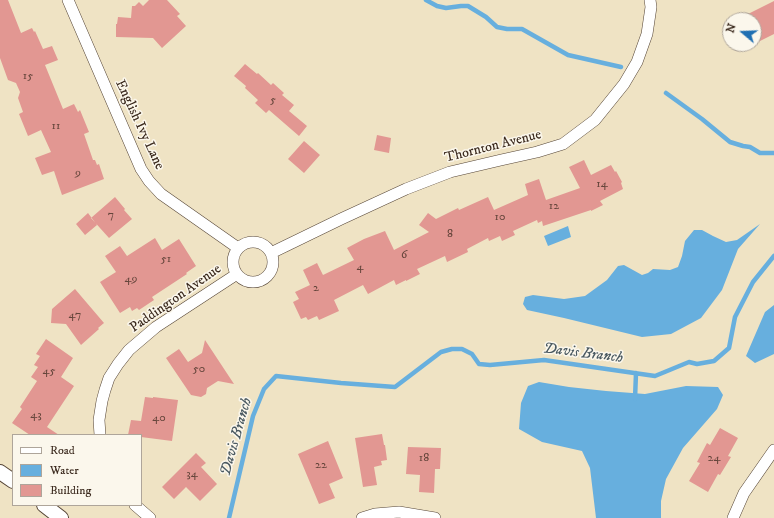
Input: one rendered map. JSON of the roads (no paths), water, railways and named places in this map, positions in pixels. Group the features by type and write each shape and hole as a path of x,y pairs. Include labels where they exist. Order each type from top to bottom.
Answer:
{"street":[{"name":"English Ivy Lane","path":"68,0 140,169 161,194 238,248"},
{"name":"Thornton Avenue","path":"271,253 406,189 450,172 537,152 563,144 595,120 624,84 637,62 647,34 651,7 650,0"},
{"path":"248,242 259,242 264,244 271,253 273,266 271,272 261,281 248,282 237,274 234,268 234,254 242,245 248,242"},
{"name":"Paddington Avenue","path":"100,434 99,420 102,401 109,378 129,350 156,327 237,274"},
{"path":"733,518 744,493 774,450"},
{"path":"0,472 12,480"},
{"path":"45,506 61,518"},
{"path":"136,506 150,518"},
{"path":"362,518 376,514 399,512 434,518"}],"water":[{"path":"760,224 738,249 722,290 701,318 671,334 642,337 527,310 523,304 525,297 533,295 564,299 585,296 607,280 618,266 624,265 642,275 653,269 670,270 678,267 685,241 694,230 702,230 726,242 737,240"},
{"path":"568,226 571,237 548,246 544,236"},
{"path":"774,305 774,354 755,363 746,356 765,312"},
{"path":"539,382 569,387 645,394 686,386 718,387 723,395 717,409 683,448 666,479 661,501 661,518 596,518 590,468 582,451 542,442 519,429 521,403 528,386"}],"waterway":[{"path":"426,0 437,6 446,8 468,6 486,17 497,27 522,29 568,55 621,67"},
{"path":"666,93 702,119 730,142 750,147 760,153 774,153"},
{"name":"Davis Branch","path":"229,518 253,416 264,389 276,376 395,387 441,352 452,349 462,349 472,354 479,364 490,365 544,360 655,376 689,362 697,364 714,361 729,348 735,317 753,282 774,256"},
{"path":"635,399 636,373"}]}
